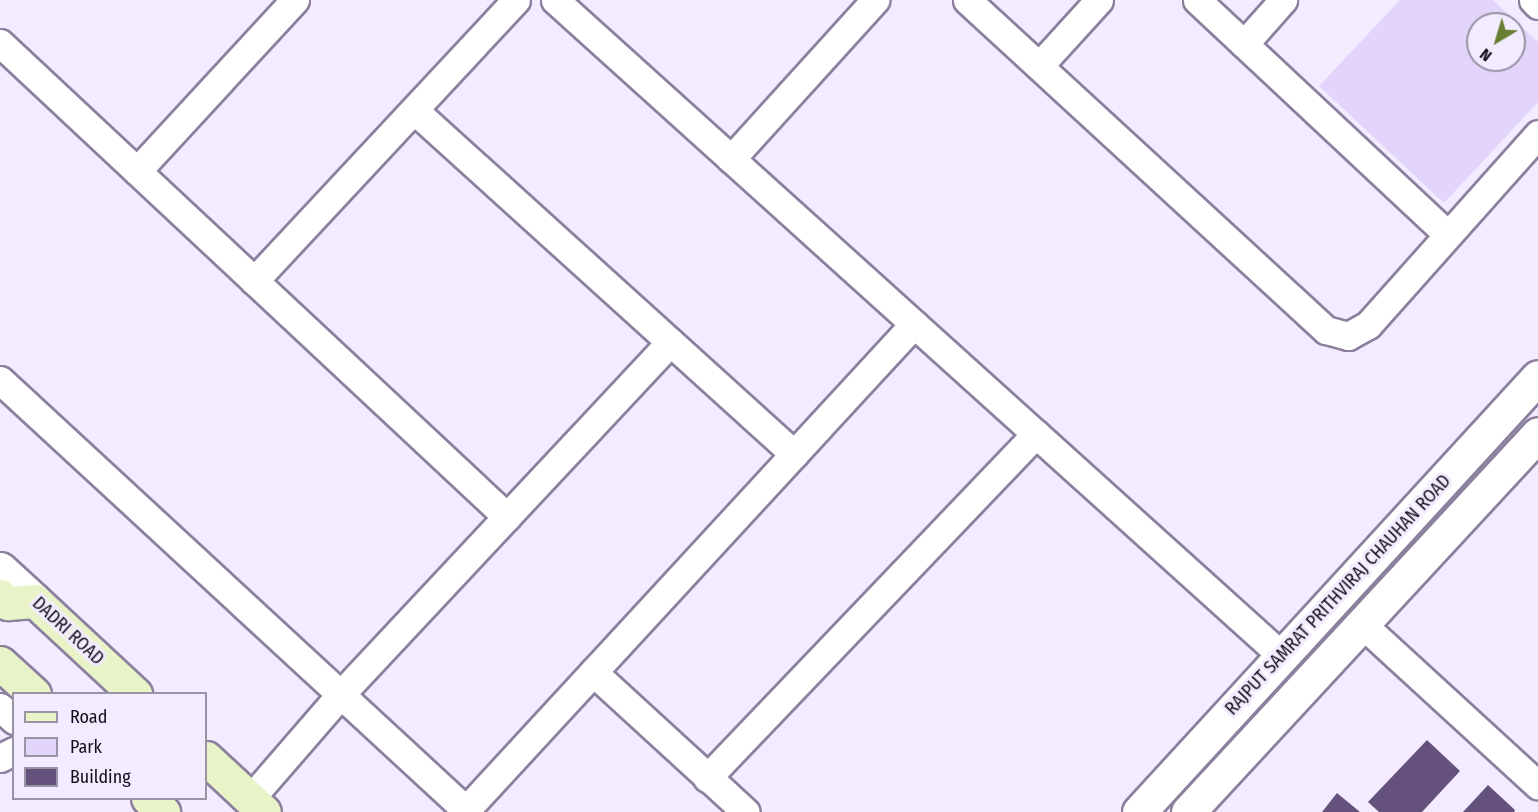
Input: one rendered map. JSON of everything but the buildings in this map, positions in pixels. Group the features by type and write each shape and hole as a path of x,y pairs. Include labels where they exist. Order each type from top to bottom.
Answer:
{"main road":[{"path":"0,596 8,603 35,601"},
{"name":"DADRI ROAD","path":"35,601 134,692"},
{"path":"0,663 33,692"},
{"path":"207,759 257,806"},
{"path":"150,800 163,812"}],"street":[{"path":"254,281 516,0"},
{"path":"555,0 1282,657"},
{"path":"731,159 875,0"},
{"path":"967,0 1326,330 1348,336 1368,325 1446,233 1538,134"},
{"path":"1039,66 1099,0"},
{"path":"1197,0 1446,233"},
{"path":"1244,44 1283,0"},
{"path":"1533,0 1538,5"},
{"path":"137,171 292,1"},
{"path":"0,43 507,517"},
{"path":"414,110 794,454"},
{"path":"0,380 467,811 592,672 914,324"},
{"path":"257,806 341,694 670,342"},
{"name":"RAJPUT SAMRAT PRITHVIRAJ CHAUHAN ROAD","path":"1139,812 1538,377"},
{"path":"707,778 1036,434"},
{"name":"RAJPUT SAMRAT PRITHVIRAJ CHAUHAN ROAD","path":"1188,812 1538,434"},
{"name":"DADRI ROAD","path":"0,569 35,601"},
{"path":"1362,624 1538,785"},
{"path":"592,672 746,812"},
{"path":"0,707 12,718"}],"green space":[{"path":"1400,0 1493,0 1506,12 1466,12 1466,72 1526,72 1526,31 1538,42 1538,102 1444,203 1319,86"}]}
